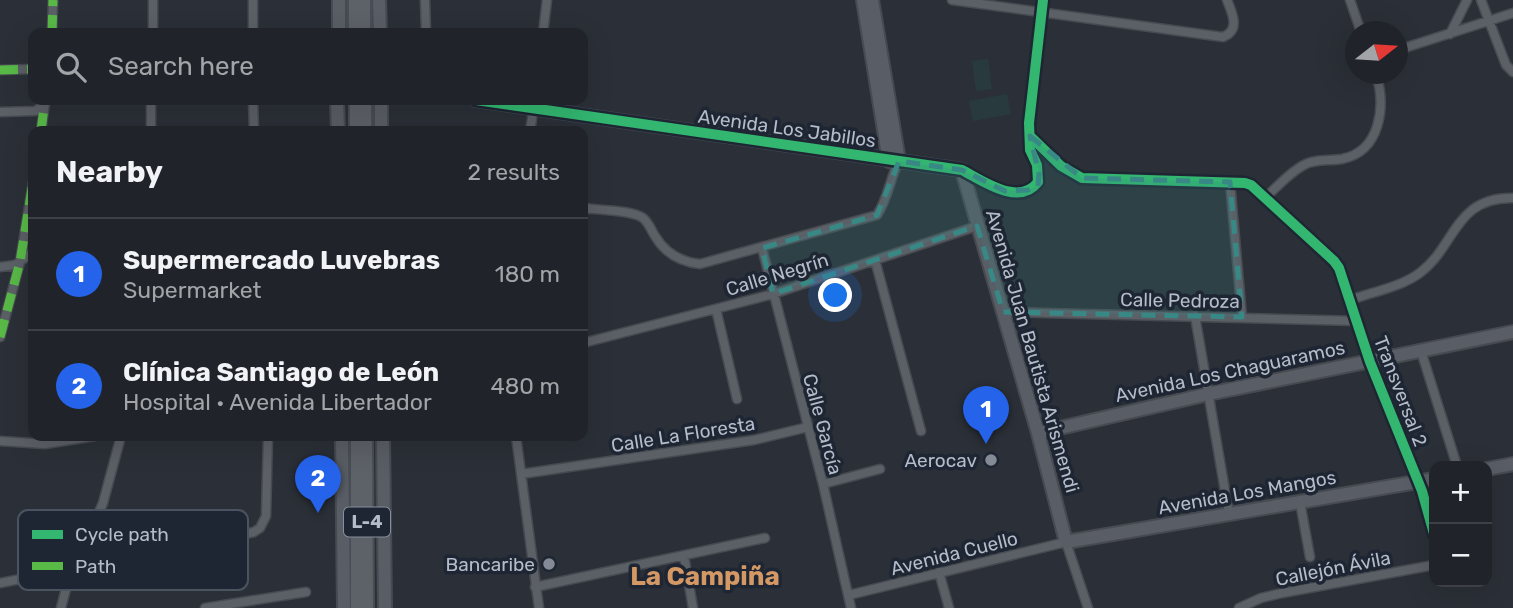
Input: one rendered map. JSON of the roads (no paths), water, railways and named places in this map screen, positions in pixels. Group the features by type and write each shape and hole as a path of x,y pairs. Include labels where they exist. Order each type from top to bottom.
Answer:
{"main road":[{"path":"355,0 355,28"},
{"path":"364,0 364,28"},
{"path":"356,105 356,126"},
{"path":"365,105 365,126"},
{"name":"L-4","path":"357,441 357,608"},
{"name":"L-4","path":"366,441 367,608"}],"street":[{"path":"52,28 53,0"},
{"path":"153,0 153,28"},
{"path":"253,0 253,28"},
{"path":"338,28 339,0"},
{"path":"379,0 380,28"},
{"path":"425,0 426,28"},
{"path":"544,28 547,0"},
{"path":"863,0 894,161"},
{"path":"588,209 634,214 642,218 663,247 679,259 700,264 877,215 884,206 894,161 872,0"},
{"path":"952,0 1223,37 1233,29 1234,20 1227,0"},
{"path":"1030,136 1029,123 1043,0"},
{"path":"1350,0 1357,21"},
{"path":"1450,34 1467,0"},
{"path":"1481,0 1506,65 1513,72"},
{"path":"1408,47 1513,13"},
{"path":"0,69 28,69"},
{"path":"1266,197 1301,166 1345,159 1368,144 1374,136 1380,113 1377,84"},
{"path":"0,113 34,111 41,105"},
{"path":"41,126 44,105"},
{"path":"151,126 152,105"},
{"path":"253,105 254,126"},
{"path":"337,105 338,126"},
{"path":"381,105 381,126"},
{"path":"531,126 534,105"},
{"name":"Avenida Los Jabillos","path":"534,105 962,170 1005,191 1034,188 1038,182 1039,174 1030,150 1030,136"},
{"name":"Transversal 2","path":"1030,136 1061,166 1082,178 1230,182 1251,185 1334,261 1339,268 1370,362 1418,482 1431,524"},
{"name":"Avenida Juan Bautista Arismendi","path":"962,170 1038,433 1066,542"},
{"path":"1230,182 1242,317"},
{"path":"1350,300 1412,278 1429,265 1459,222 1471,212 1497,197 1513,198"},
{"path":"0,337 19,262 28,211"},
{"name":"Calle Negrín","path":"588,341 773,294 977,226"},
{"name":"Calle García","path":"762,248 823,484 851,608"},
{"path":"0,267 19,262 28,256"},
{"path":"875,260 921,431"},
{"path":"716,309 737,399"},
{"name":"Calle Pedroza","path":"1003,312 1357,321"},
{"path":"1195,316 1229,514"},
{"name":"Avenida Los Chaguaramos","path":"1038,433 1208,394 1513,332"},
{"path":"1421,351 1455,461"},
{"name":"Calle La Floresta","path":"521,474 754,440 808,428"},
{"path":"0,441 45,444 64,441"},
{"path":"100,510 120,441"},
{"path":"248,533 260,528 266,516 268,441"},
{"name":"L-4","path":"342,441 344,607"},
{"name":"L-4","path":"383,441 384,607"},
{"path":"517,441 539,608"},
{"path":"1492,468 1513,464"},
{"path":"823,484 880,469"},
{"name":"Avenida Los Mangos","path":"1066,542 1429,480"},
{"path":"1300,502 1310,557"},
{"path":"535,587 765,538"},
{"path":"1066,542 1088,608"},
{"name":"Avenida Cuello","path":"849,595 1066,542"},
{"path":"684,556 693,608"},
{"name":"Callejón Ávila","path":"1239,608 1261,598 1282,593 1429,566"},
{"path":"939,572 949,608"},
{"path":"0,583 18,580"},
{"path":"61,608 67,590"},
{"path":"205,608 306,592"}],"place":[{"name":"Supermercado Luvebras","path":"986,444"},
{"name":"Aerocav","path":"991,460"},
{"name":"Clínica Santiago de León","path":"318,513"},
{"name":"Bancaribe","path":"549,564"}],"district":[{"name":"La Campiña","path":"705,576"}]}
